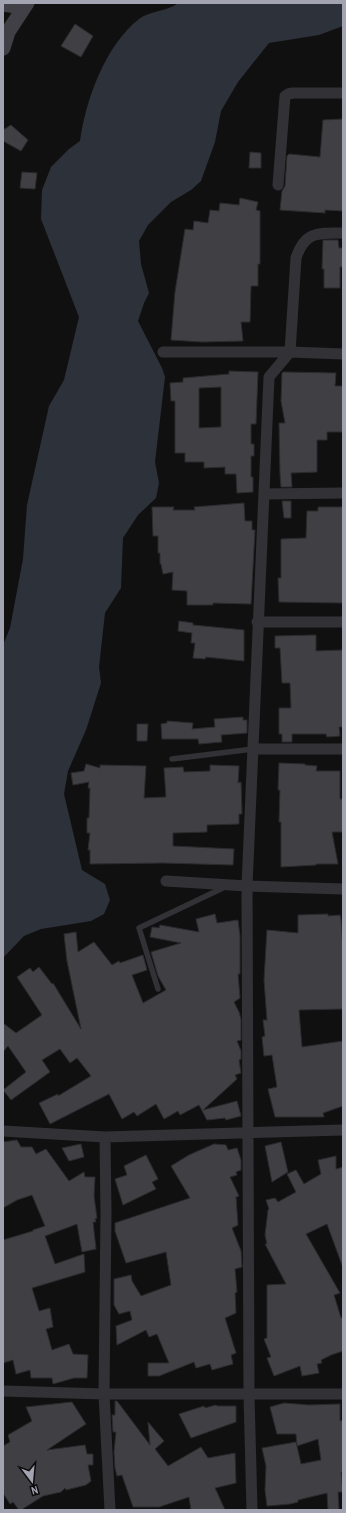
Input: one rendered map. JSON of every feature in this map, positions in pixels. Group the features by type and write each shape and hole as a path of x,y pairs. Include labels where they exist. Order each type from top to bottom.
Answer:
{"street":[{"path":"4,4 25,5"},
{"path":"3,48 5,30 25,5"},
{"path":"278,184 285,96 293,93 343,93"},
{"path":"252,1510 249,1395 247,886 257,622 269,377 290,352 296,258 300,247 304,240 310,236 318,234 343,233"},
{"path":"163,352 290,352 343,354"},
{"path":"264,494 343,493"},
{"path":"257,622 343,622"},
{"path":"253,749 343,749"},
{"path":"166,881 247,886 343,889"},
{"path":"3,1131 105,1137 343,1130"},
{"path":"105,1137 106,1213 104,1394 110,1510"},
{"path":"3,1391 104,1394 343,1394"}],"lane":[{"path":"172,759 253,749"},
{"path":"158,989 139,928 228,885"}],"shaded area":[{"path":"178,3 343,3 343,26 319,35 269,43 238,82 221,111 215,142 201,181 191,190 171,202 148,225 139,241 141,264 149,293 138,321 162,368 165,377 155,462 159,483 156,498 138,515 123,538 121,588 105,613 99,667 101,683 86,730 68,771 64,794 82,870 105,884 110,900 104,914 91,921 41,929 24,936 3,958 3,645 10,628 23,559 27,505 49,406 64,380 79,317 41,219 42,190 51,167 69,149 80,141 92,91 107,58 116,44 127,30 143,16 170,8"}],"building":[{"path":"75,24 93,36 81,57 61,46"},
{"path":"343,119 343,211 325,210 325,213 280,210 282,191 285,186 287,156 289,154 320,157 323,120"},
{"path":"11,125 28,140 21,151 3,141 3,130"},
{"path":"250,152 261,153 261,168 249,168"},
{"path":"22,172 37,173 35,189 20,188"},
{"path":"240,198 258,202 256,210 260,211 260,264 258,264 258,286 251,286 250,322 241,322 243,341 202,342 171,340 175,292 185,229 193,230 194,221 208,223 210,210 219,211 220,203 239,205"},
{"path":"323,240 338,240 339,248 343,248 343,267 340,267 340,288 324,288 324,269 322,269"},
{"path":"229,371 258,372 256,424 251,424 251,444 254,444 254,456 251,456 253,492 237,493 236,474 225,474 225,467 204,468 204,462 185,462 185,453 175,453 175,401 171,401 170,383 183,382 183,378 229,374","holes":["221,387 221,427 199,428 199,388"]},
{"path":"283,372 336,373 335,386 343,386 343,432 327,432 327,440 317,440 317,472 291,473 292,487 281,487 279,423 285,423 281,401"},
{"path":"282,501 291,501 291,518 284,518"},
{"path":"244,503 245,521 252,521 252,530 255,530 251,604 213,603 213,605 187,605 187,591 172,590 173,572 163,574 160,564 160,553 158,553 158,536 153,536 152,507 174,507 173,510 195,510 194,507"},
{"path":"318,507 343,507 343,603 279,602 278,578 281,578 281,539 306,538 307,511 318,511"},
{"path":"179,621 193,623 193,625 244,630 244,661 206,657 205,659 193,658 195,643 191,643 192,633 178,631"},
{"path":"316,635 316,651 343,650 343,727 339,727 340,736 327,737 326,734 292,734 292,742 282,742 282,734 279,734 279,708 291,708 290,683 282,683 280,648 275,648 275,636"},
{"path":"243,717 243,720 247,720 247,733 221,735 222,742 199,744 198,739 162,739 161,724 167,723 167,721 193,723 192,729 215,727 214,719"},
{"path":"137,724 148,724 147,741 137,741"},
{"path":"279,763 317,766 316,771 340,771 340,799 343,799 343,832 332,832 338,864 281,867 281,822 279,822 280,790 278,790"},
{"path":"86,764 100,768 100,765 146,766 144,798 166,797 164,768 183,767 184,772 210,771 210,765 239,766 238,783 241,782 242,814 239,814 239,824 207,825 207,832 173,833 173,846 234,849 233,865 163,863 90,864 90,850 88,850 90,833 87,833 87,818 89,818 89,782 73,785 71,773 84,771"},
{"path":"215,914 217,923 238,920 240,936 240,974 238,974 240,998 234,1002 241,1019 241,1040 237,1041 241,1051 241,1059 239,1060 241,1073 235,1075 237,1079 203,1110 237,1101 241,1116 226,1120 225,1118 207,1120 199,1105 180,1115 178,1111 164,1119 156,1104 137,1116 134,1112 122,1119 109,1094 50,1124 39,1103 58,1094 58,1096 91,1076 77,1058 70,1063 60,1049 42,1060 50,1072 11,1100 3,1090 26,1072 8,1046 3,1052 3,1023 16,1033 42,1015 17,977 30,968 33,972 39,967 52,984 53,983 81,1029 67,961 64,934 76,932 78,952 94,942 112,965 119,961 120,963 143,955 147,970 132,975 143,1003 166,990 158,976 151,952 181,943 150,937 152,927 159,928 160,925 199,932 196,919"},
{"path":"328,914 328,916 340,915 341,920 343,948 343,1009 299,1010 302,1047 343,1041 343,1106 323,1113 324,1117 275,1117 268,1089 277,1087 272,1055 264,1056 262,1037 265,1036 263,1020 267,1020 264,980 267,930 298,933 298,915"},
{"path":"17,1140 21,1147 32,1147 36,1154 46,1149 69,1181 84,1172 85,1177 95,1177 94,1196 97,1218 95,1219 96,1222 93,1222 96,1249 82,1252 77,1224 45,1236 55,1264 84,1254 85,1272 32,1288 39,1311 50,1308 53,1327 46,1329 52,1350 69,1344 73,1354 88,1355 87,1378 74,1378 53,1384 52,1378 31,1378 30,1370 16,1374 13,1360 3,1363 3,1240 45,1226 32,1195 17,1200 3,1208 3,1142"},
{"path":"281,1142 288,1172 272,1182 265,1146"},
{"path":"81,1144 84,1157 69,1161 62,1148"},
{"path":"214,1144 226,1145 228,1150 237,1148 241,1160 241,1170 236,1172 237,1175 230,1177 239,1196 236,1197 238,1225 232,1228 241,1251 242,1267 235,1269 237,1292 235,1293 236,1313 225,1318 236,1353 231,1355 233,1364 212,1370 210,1364 196,1368 194,1362 159,1376 148,1376 148,1363 169,1363 157,1334 149,1337 146,1330 117,1345 116,1326 132,1320 130,1311 119,1314 114,1305 114,1279 131,1275 132,1281 141,1296 171,1285 166,1252 126,1263 115,1231 115,1223 190,1198 171,1166 189,1155"},
{"path":"146,1155 158,1179 152,1182 156,1189 123,1205 115,1179 127,1175 124,1166"},
{"path":"336,1156 336,1169 343,1167 343,1265 327,1224 306,1234 340,1293 334,1295 341,1318 343,1317 343,1351 321,1360 322,1363 317,1364 319,1373 302,1376 300,1366 274,1376 267,1358 271,1357 264,1339 267,1338 267,1285 286,1284 265,1244 267,1244 265,1235 269,1209 266,1200 275,1198 278,1202 296,1192 287,1174 296,1170 304,1184 321,1174 318,1160"},
{"path":"115,1401 117,1401 150,1445 148,1422 164,1441 155,1449 168,1466 201,1447 208,1458 235,1453 236,1483 215,1488 225,1510 191,1510 189,1497 159,1507 133,1507 122,1475 117,1476 115,1468 114,1452 116,1432 113,1432 112,1415 115,1415"},
{"path":"72,1402 86,1424 47,1450 85,1445 87,1454 93,1454 93,1465 88,1465 91,1481 86,1485 66,1490 65,1488 61,1492 43,1496 19,1510 13,1502 10,1504 3,1493 3,1446 10,1442 8,1435 32,1421 26,1407"},
{"path":"284,1403 309,1405 340,1404 340,1421 343,1420 343,1472 341,1472 343,1492 338,1492 339,1510 328,1510 327,1493 298,1500 298,1502 290,1504 267,1506 265,1490 266,1466 262,1448 296,1442 301,1464 321,1460 318,1439 297,1446 296,1434 277,1434 270,1407"},
{"path":"216,1405 236,1406 236,1422 191,1438 179,1414 204,1406 205,1408"}]}
